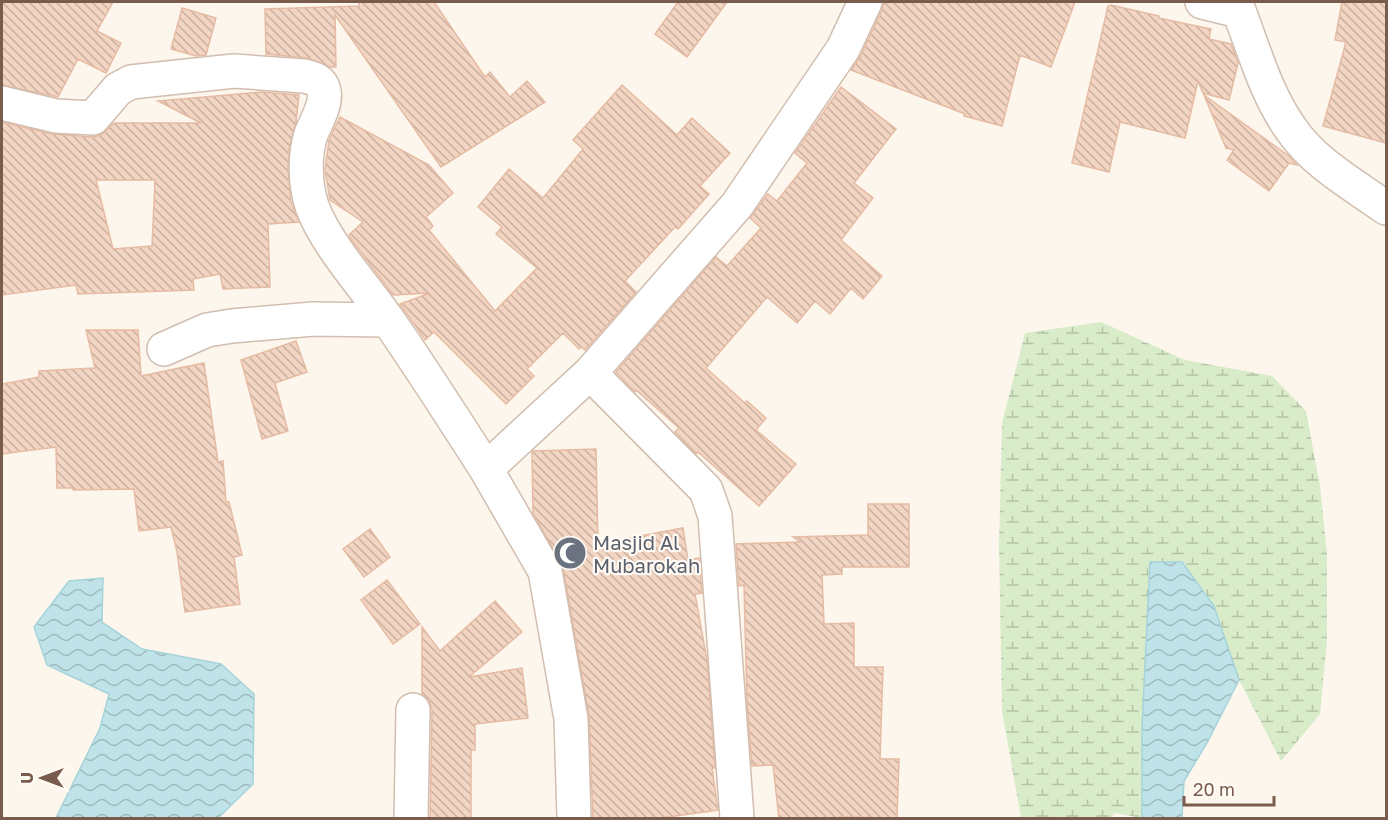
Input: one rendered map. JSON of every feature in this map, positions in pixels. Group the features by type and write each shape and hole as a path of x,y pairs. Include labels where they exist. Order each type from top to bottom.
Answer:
{"street":[{"path":"486,469 590,373 737,204 843,50 865,2"},
{"path":"1202,2 1249,6 1271,94 1291,130 1320,161 1386,208"},
{"path":"2,103 78,119 93,118 118,89 131,82 234,71 313,78 321,82 324,91 322,105 310,138 306,159 309,198 318,222 388,320 486,469 545,571 571,719 574,819"},
{"path":"164,349 207,330 232,326 313,319 388,320"},
{"path":"590,373 706,490 711,503 715,516 737,819"},
{"path":"411,819 413,710"}],"green space":[{"path":"1101,322 1185,360 1272,376 1306,411 1320,486 1327,554 1327,641 1320,714 1281,761 1239,680 1214,606 1151,562 1142,728 1142,818 1115,813 1111,818 1021,818 1002,711 999,546 1002,423 1025,333"}],"water":[{"path":"1150,562 1182,562 1214,606 1239,680 1207,743 1184,781 1182,818 1142,818 1142,728"},
{"path":"103,578 102,622 142,649 221,664 254,694 253,784 218,818 56,818 100,728 109,694 47,665 34,627 69,581"}],"building":[{"path":"2,2 113,2 97,31 121,43 106,73 78,59 58,97 2,85"},
{"path":"359,2 434,2 485,77 490,72 510,97 527,81 545,102 441,167 335,15 336,67 330,67 308,58 266,54 265,9 359,6"},
{"path":"678,2 727,2 687,57 655,34"},
{"path":"884,2 1075,2 1051,67 1020,55 1002,126 964,116 965,114 851,70 860,57"},
{"path":"1342,2 1386,2 1386,143 1323,126 1346,42 1335,40"},
{"path":"1108,6 1211,29 1209,39 1231,44 1238,63 1229,100 1203,93 1198,81 1185,138 1120,122 1109,172 1072,163"},
{"path":"182,8 216,18 206,55 196,56 171,49"},
{"path":"622,85 677,135 692,118 730,153 700,186 709,194 678,229 675,227 625,281 636,292 585,350 581,347 579,349 563,333 527,369 534,376 506,404 434,332 425,340 400,304 430,293 393,295 351,239 349,235 363,222 330,200 325,170 329,140 340,117 429,165 453,193 426,217 433,226 429,230 495,311 537,268 496,234 502,227 478,207 509,169 543,198 583,149 573,140"},
{"path":"841,87 896,129 854,183 873,198 841,240 882,276 863,299 851,288 830,314 815,301 797,323 767,297 706,368 745,403 747,401 766,418 756,430 796,464 759,506 698,452 696,454 675,432 679,428 636,390 635,392 616,372 716,257 727,266 761,228 750,218 768,194 777,201 807,163 795,153"},
{"path":"262,92 299,95 296,122 289,149 288,170 291,202 299,222 268,224 270,287 223,289 220,274 193,279 194,290 78,294 76,285 2,295 2,122 52,134 93,137 101,135 114,123 201,123 158,101","holes":["96,180 155,180 152,246 113,249"]},
{"path":"1204,95 1289,156 1297,165 1289,163 1269,191 1227,160 1234,150 1226,148"},
{"path":"86,330 138,330 141,376 204,363 218,462 223,461 226,502 229,502 242,555 234,557 240,604 185,612 177,552 171,527 139,531 134,489 57,488 56,447 2,454 2,384 39,377 39,371 95,368"},
{"path":"296,341 307,372 275,383 288,431 262,439 241,360"},
{"path":"596,449 598,544 683,528 688,560 699,558 702,593 695,594 707,660 715,768 712,768 718,810 654,819 593,819 589,716 563,567 533,513 532,452"},
{"path":"868,504 909,504 909,567 842,567 842,574 822,575 824,624 854,623 854,667 883,667 880,759 899,759 897,818 779,819 773,765 752,766 747,703 744,585 739,586 736,544 800,542 793,537 868,535"},
{"path":"370,529 390,557 364,577 343,549"},
{"path":"387,580 420,624 393,644 361,600"},
{"path":"495,601 522,632 469,677 522,668 528,718 475,724 475,750 471,750 471,819 430,819 432,710 429,700 422,694 422,627 440,651"}],"place":[{"name":"Masjid Al Mubarokah","path":"570,553"}]}
